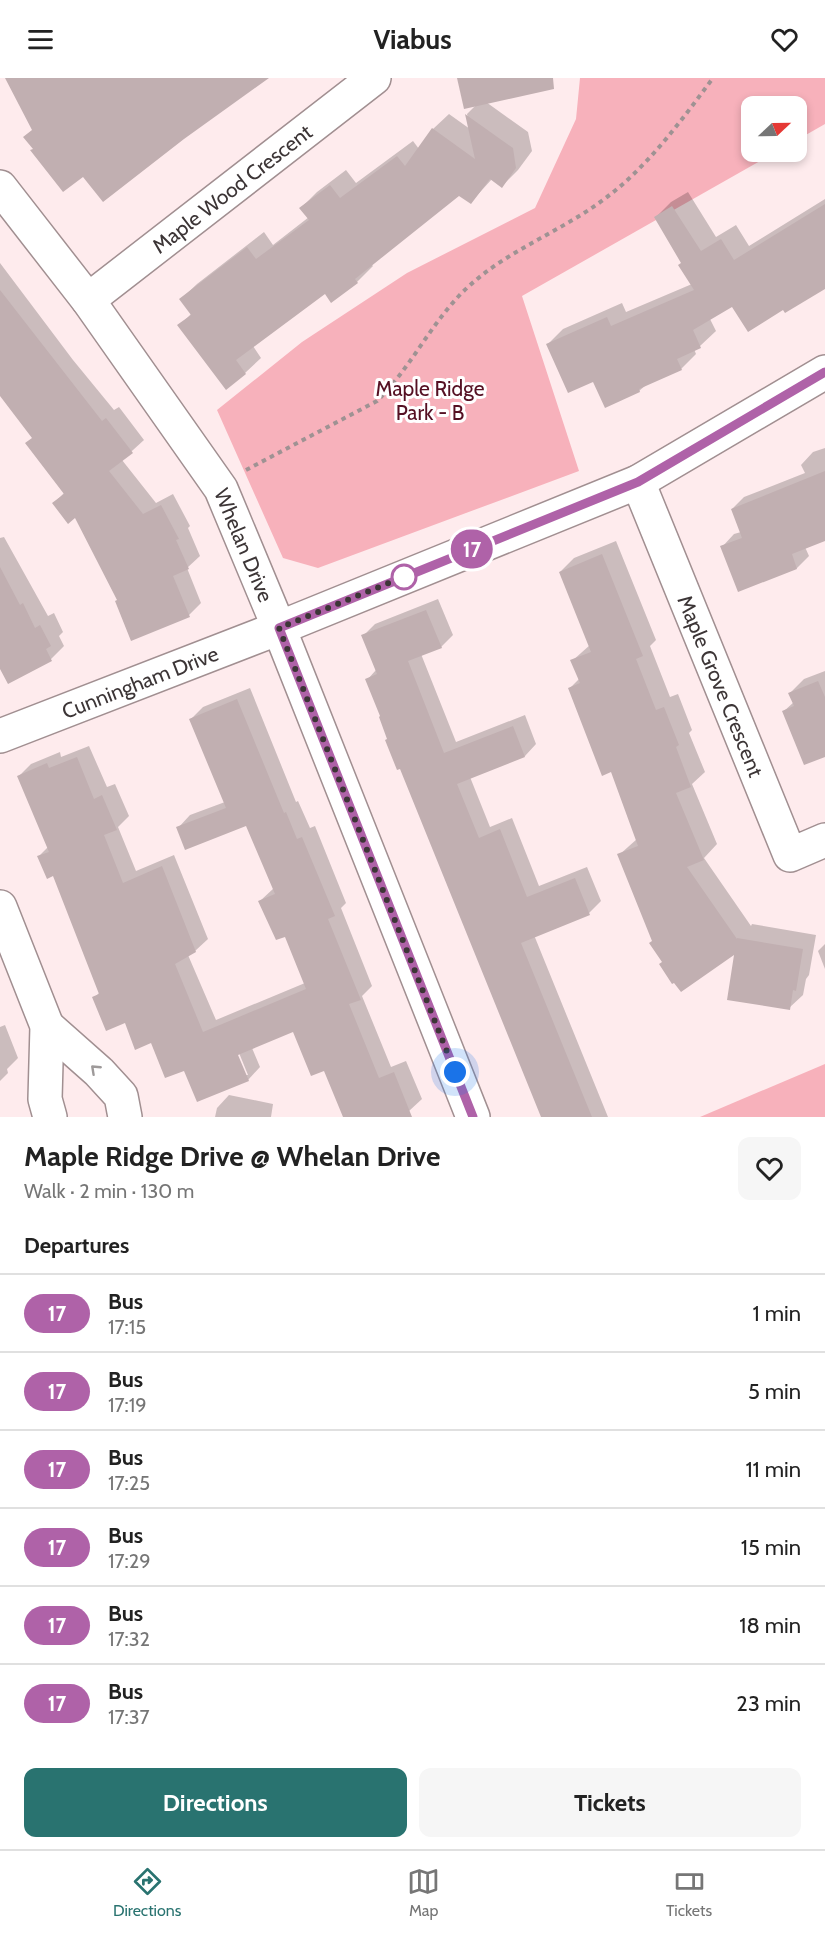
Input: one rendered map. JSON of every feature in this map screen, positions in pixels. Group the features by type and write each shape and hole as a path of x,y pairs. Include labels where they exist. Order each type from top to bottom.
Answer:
{"street":[{"name":"Maple Wood Crescent","path":"88,300 374,78"},
{"name":"Whelan Drive","path":"0,187 88,300 221,489 279,628 473,1117"},
{"name":"Cunningham Drive","path":"0,736 279,628 638,482 825,372"},
{"name":"Maple Grove Crescent","path":"638,482 790,855 825,840"},
{"path":"0,907 47,1026 45,1099 50,1117"},
{"path":"47,1026 99,1072 121,1096 125,1117"}],"path":[{"path":"221,489 248,468 377,401 392,387 447,311 467,288 486,272 601,202 623,185 684,117 713,78"}],"green space":[{"name":"Maple Ridge Park - B","path":"580,78 825,78 825,124 807,134 807,96 741,96 741,162 758,162 522,296 579,471 318,568 283,558 217,410 302,342 407,273 535,208 576,119"},
{"path":"825,1064 825,1117 700,1117"}],"building":[{"path":"5,78 269,78 184,139 103,202 83,177 63,192 30,150 33,149 23,137 32,130"},
{"path":"457,78 553,78 554,89 464,109"},
{"path":"465,114 513,148 516,168 502,188 490,179 471,204 459,196 355,279 358,283 331,303 325,294 236,360 246,374 226,390 177,325 191,315 179,299 247,247 256,259 309,220 299,208 330,185 340,198 397,156 405,166 432,128 475,159"},
{"path":"825,204 825,289 785,313 783,310 748,332 732,307 693,330 701,348 677,359 682,370 639,389 640,392 605,408 593,382 568,393 546,344 607,317 611,326 694,290 678,265 681,263 654,217 672,206 701,251 721,239 734,260"},
{"path":"0,290 102,421 106,418 133,453 109,471 143,514 161,505 179,539 176,540 189,569 173,576 190,617 131,641 115,601 117,600 75,518 68,524 52,503 64,494 25,443 32,438 0,396"},
{"path":"825,471 825,541 792,554 797,569 738,592 720,546 742,538 731,509"},
{"path":"602,554 643,656 636,659 656,710 664,707 679,745 676,747 691,787 676,793 704,860 687,867 737,939 803,949 796,991 793,990 790,1010 727,1000 734,955 681,992 674,983 672,984 659,964 662,962 649,943 652,941 617,854 638,846 611,772 602,776 568,688 580,683 570,660 591,652 559,572"},
{"path":"0,567 20,605 23,603 35,628 40,625 51,646 46,649 52,661 8,684 0,669"},
{"path":"426,610 442,648 408,661 444,753 513,726 525,757 457,784 479,838 500,829 527,897 575,878 590,915 521,943 592,1117 541,1117 400,769 397,770 385,740 387,739 380,716 365,679 377,674 361,635"},
{"path":"818,681 825,697 825,757 804,765 782,711 794,706 788,693"},
{"path":"237,699 284,813 286,812 297,839 302,837 335,916 328,919 361,1000 349,1004 379,1078 394,1072 412,1117 343,1117 324,1071 311,1076 293,1032 238,1055 249,1081 197,1102 184,1071 165,1078 151,1043 135,1050 125,1023 106,1031 92,997 99,994 53,876 47,879 37,856 49,852 17,776 47,763 49,768 77,757 94,799 102,795 117,830 104,835 123,883 162,866 196,952 175,964 203,1032 306,989 285,937 276,940 258,901 275,894 246,826 185,850 176,827 226,808 189,719"}],"bus line":[{"name":"17","path":"473,1117 279,628 638,482 825,372"}],"route":[{"path":"404,577 406,576 279,628 455,1072"}]}
